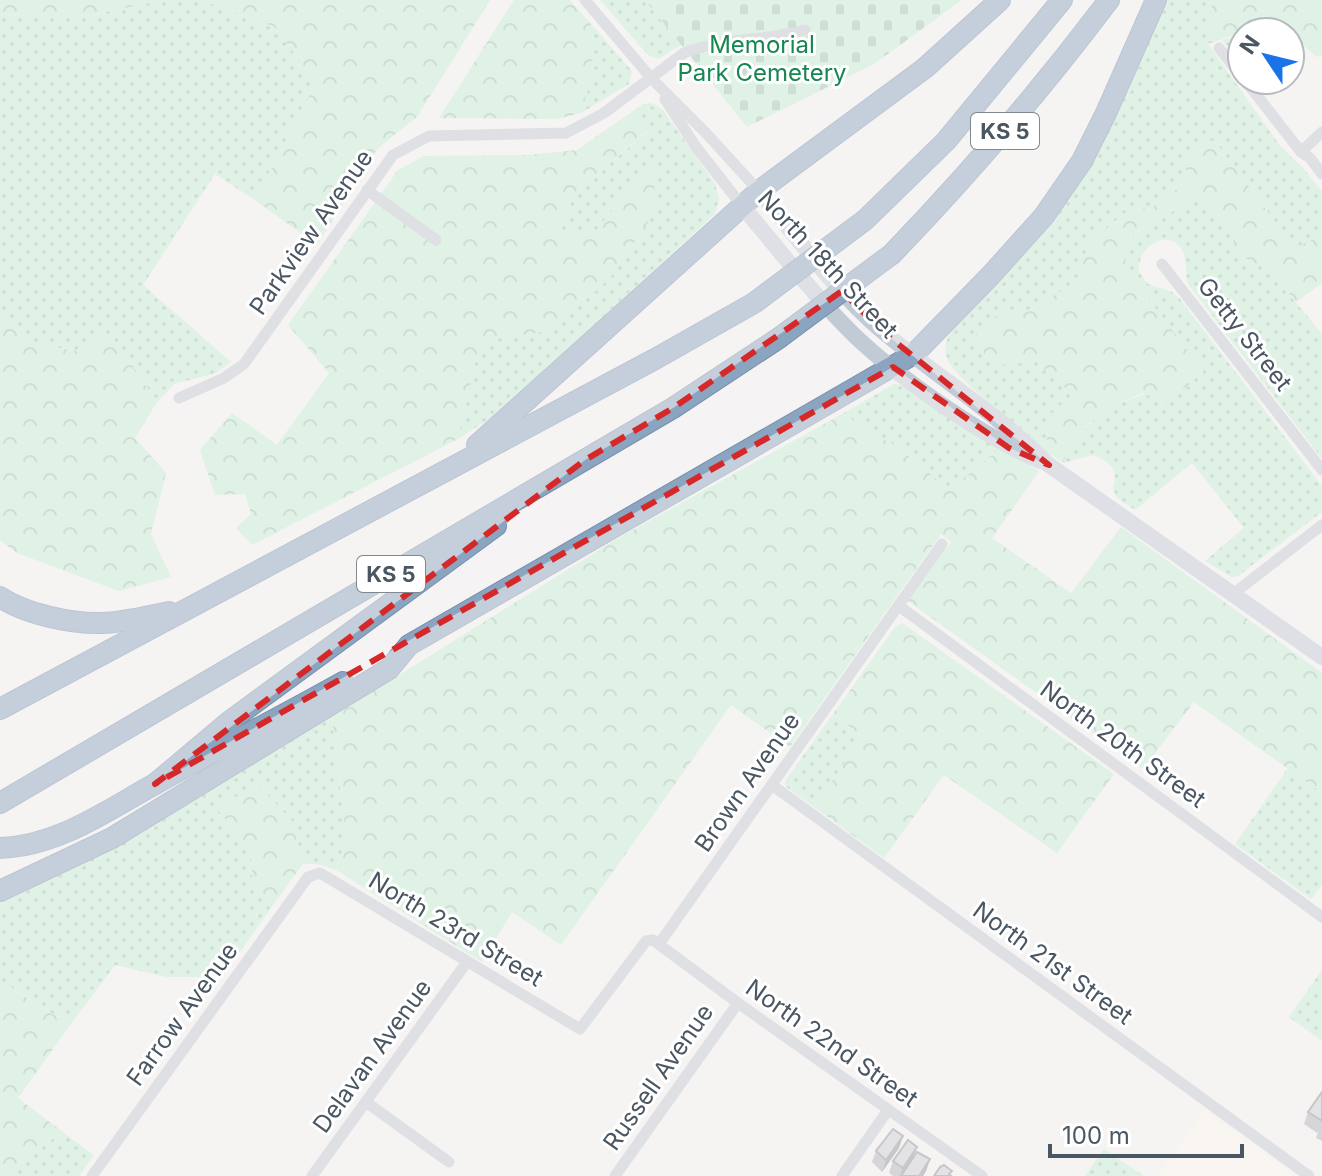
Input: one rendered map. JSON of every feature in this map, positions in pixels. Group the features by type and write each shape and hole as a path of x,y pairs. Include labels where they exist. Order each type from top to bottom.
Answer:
{"highway":[{"path":"453,467 759,191 925,68 1000,0"},
{"name":"KS 5","path":"0,709 754,303 865,220 946,141 1062,0"},
{"name":"KS 5","path":"0,803 673,408 779,338 892,254 960,184 1055,72 1109,0"},
{"path":"0,848 27,847 97,820 155,784 248,736 409,645 914,354 1044,216 1082,161 1156,0"},
{"path":"155,784 230,721 585,460"},
{"path":"0,597 12,606 53,617 102,623 185,610"},
{"path":"0,891 112,838 389,669 409,645"}],"main road":[{"name":"North 18th Street","path":"759,191 861,312 1021,437 1049,465 1322,657"},
{"name":"North 18th Street","path":"742,206 854,334 893,367 1009,448 1049,465"}],"street":[{"name":"North 18th Street","path":"585,0 652,79 759,191"},
{"name":"Parkview Avenue","path":"179,398 224,378 244,364 393,155 429,136 566,133 604,113 684,53 699,47 778,37 805,30"},
{"path":"1219,48 1226,57"},
{"name":"North 18th Street","path":"652,79 696,147 742,206"},
{"path":"1257,96 1322,174"},
{"path":"1301,152 1322,132"},
{"path":"367,190 436,240"},
{"name":"Getty Street","path":"1162,264 1322,470"},
{"path":"1233,594 1322,525"},
{"name":"Brown Avenue","path":"580,1029 646,941 653,940 659,944 942,544"},
{"name":"North 20th Street","path":"899,606 1322,917"},
{"name":"North 21st Street","path":"772,785 1309,1176"},
{"name":"North 23rd Street","path":"308,877 320,873 580,1029"},
{"name":"Farrow Avenue","path":"99,1174 308,877"},
{"name":"North 22nd Street","path":"659,944 982,1176"},
{"name":"Delavan Avenue","path":"312,1176 467,962"},
{"name":"Russell Avenue","path":"615,1176 738,1003"},
{"path":"366,1102 449,1162"},
{"path":"842,1176 888,1110"}],"highlighted area":[{"path":"842,291 883,332 1049,465 1009,448 893,367 155,784 585,460 673,408"}],"shaded area":[{"path":"1204,1110 1294,1176 1158,1176"}],"green space":[{"path":"0,0 163,0 76,18 0,14"},
{"path":"163,0 201,0 275,27 316,83 255,200 215,174 143,285 231,362 216,373 174,384 157,402 110,334 77,351 28,343 0,315 0,14 76,18"},
{"path":"201,0 490,0 417,117 378,148 317,245 255,200 316,83 275,27"},
{"path":"514,0 570,0 591,24 593,73 581,113 557,119 439,118"},
{"path":"600,0 645,0 681,45 658,59 648,55"},
{"name":"Memorial Park Cemetery","path":"645,0 962,0 874,64 747,127"},
{"path":"1164,0 1212,0 1208,44 1226,69 1226,96 1245,96 1281,147 1322,192 1322,242 1318,237 1295,249 1186,182 1151,208 1127,211 1087,246 1079,280 1027,312 1007,309 1037,362 1073,394 1050,415 1045,450 961,377 951,365 945,348 951,330 1028,248"},
{"path":"1212,0 1322,0 1322,55 1316,57 1306,48 1306,16 1226,16 1226,38 1208,44"},
{"path":"591,24 632,71 629,84 581,113 593,73"},
{"path":"652,103 663,110 715,184 719,199 715,214 494,416 458,439 480,341 553,330 654,162 596,230 559,235 575,192 650,130 636,109"},
{"path":"636,109 650,129 575,192 560,234 596,230 654,161 655,212 610,278 553,330 480,342 458,439 252,545 236,528 251,514 245,494 215,495 200,450 232,413 277,445 329,373 288,325 398,170 424,156 528,155 577,150"},
{"path":"1214,140 1295,248 1318,237 1322,242 1322,283 1296,302 1269,270 1237,254 1229,225 1199,195 1133,236 1125,251 1125,268 1204,372 1166,403 1142,393 1114,405 1094,419 1078,436 1063,463 1045,450 1050,415 1072,394 1037,362 998,365 973,344 979,328 1007,309 1027,312 1079,280 1087,246 1127,211 1151,208 1186,182 1186,151"},
{"path":"1199,195 1230,226 1237,254 1269,270 1322,334 1322,459 1188,284 1183,252 1177,244 1170,240 1155,242 1148,247 1139,263 1139,272 1148,284 1172,292 1180,299 1322,486 1322,512 1238,576 1232,577 1205,561 1244,528 1192,463 1135,510 1115,495 1115,473 1105,461 1093,455 1063,463 1075,439 1104,409 1203,372 1125,268 1125,251 1133,236"},
{"path":"0,315 28,343 77,351 110,333 157,402 135,438 166,473 151,534 171,577 119,591 17,553 0,540"},
{"path":"894,384 908,387 1000,448 950,490 899,448 842,414"},
{"path":"842,414 899,448 950,490 1000,448 1039,471 992,538 1071,593 1121,527 1322,673 1322,793 1194,702 1143,769 908,601 951,542 941,534 790,747 731,705 561,945 512,912 482,962 336,870 346,839 332,717 615,540"},
{"path":"902,623 1114,774 1057,853 944,775 884,858 814,807 863,737 833,714 895,627"},
{"path":"833,714 863,737 814,807 785,786 785,781"},
{"path":"332,717 346,839 336,870 318,864 303,864 292,821 251,850 253,888 273,905 222,977 167,977 115,965 70,1025 9,986 0,996 0,901 114,847"},
{"path":"1288,768 1322,793 1322,885 1311,899 1235,844"},
{"path":"257,783 292,821 303,864 273,905 253,888 251,850 217,809"},
{"path":"1322,970 1322,1041 1289,1017"},
{"path":"8,986 70,1025 18,1098 64,1133 27,1153 9,1176 0,1176 0,996"},
{"path":"64,1133 94,1155 79,1176 9,1176 27,1153"},
{"path":"1104,1149 1144,1176 1085,1176"}],"building":[{"path":"1322,1092 1322,1121 1308,1112"},
{"path":"893,1129 903,1136 886,1160 876,1151"},
{"path":"908,1140 917,1147 903,1168 893,1161"},
{"path":"917,1152 930,1159 919,1176 901,1176"},
{"path":"944,1165 952,1171 951,1176 934,1176 940,1167"}]}
